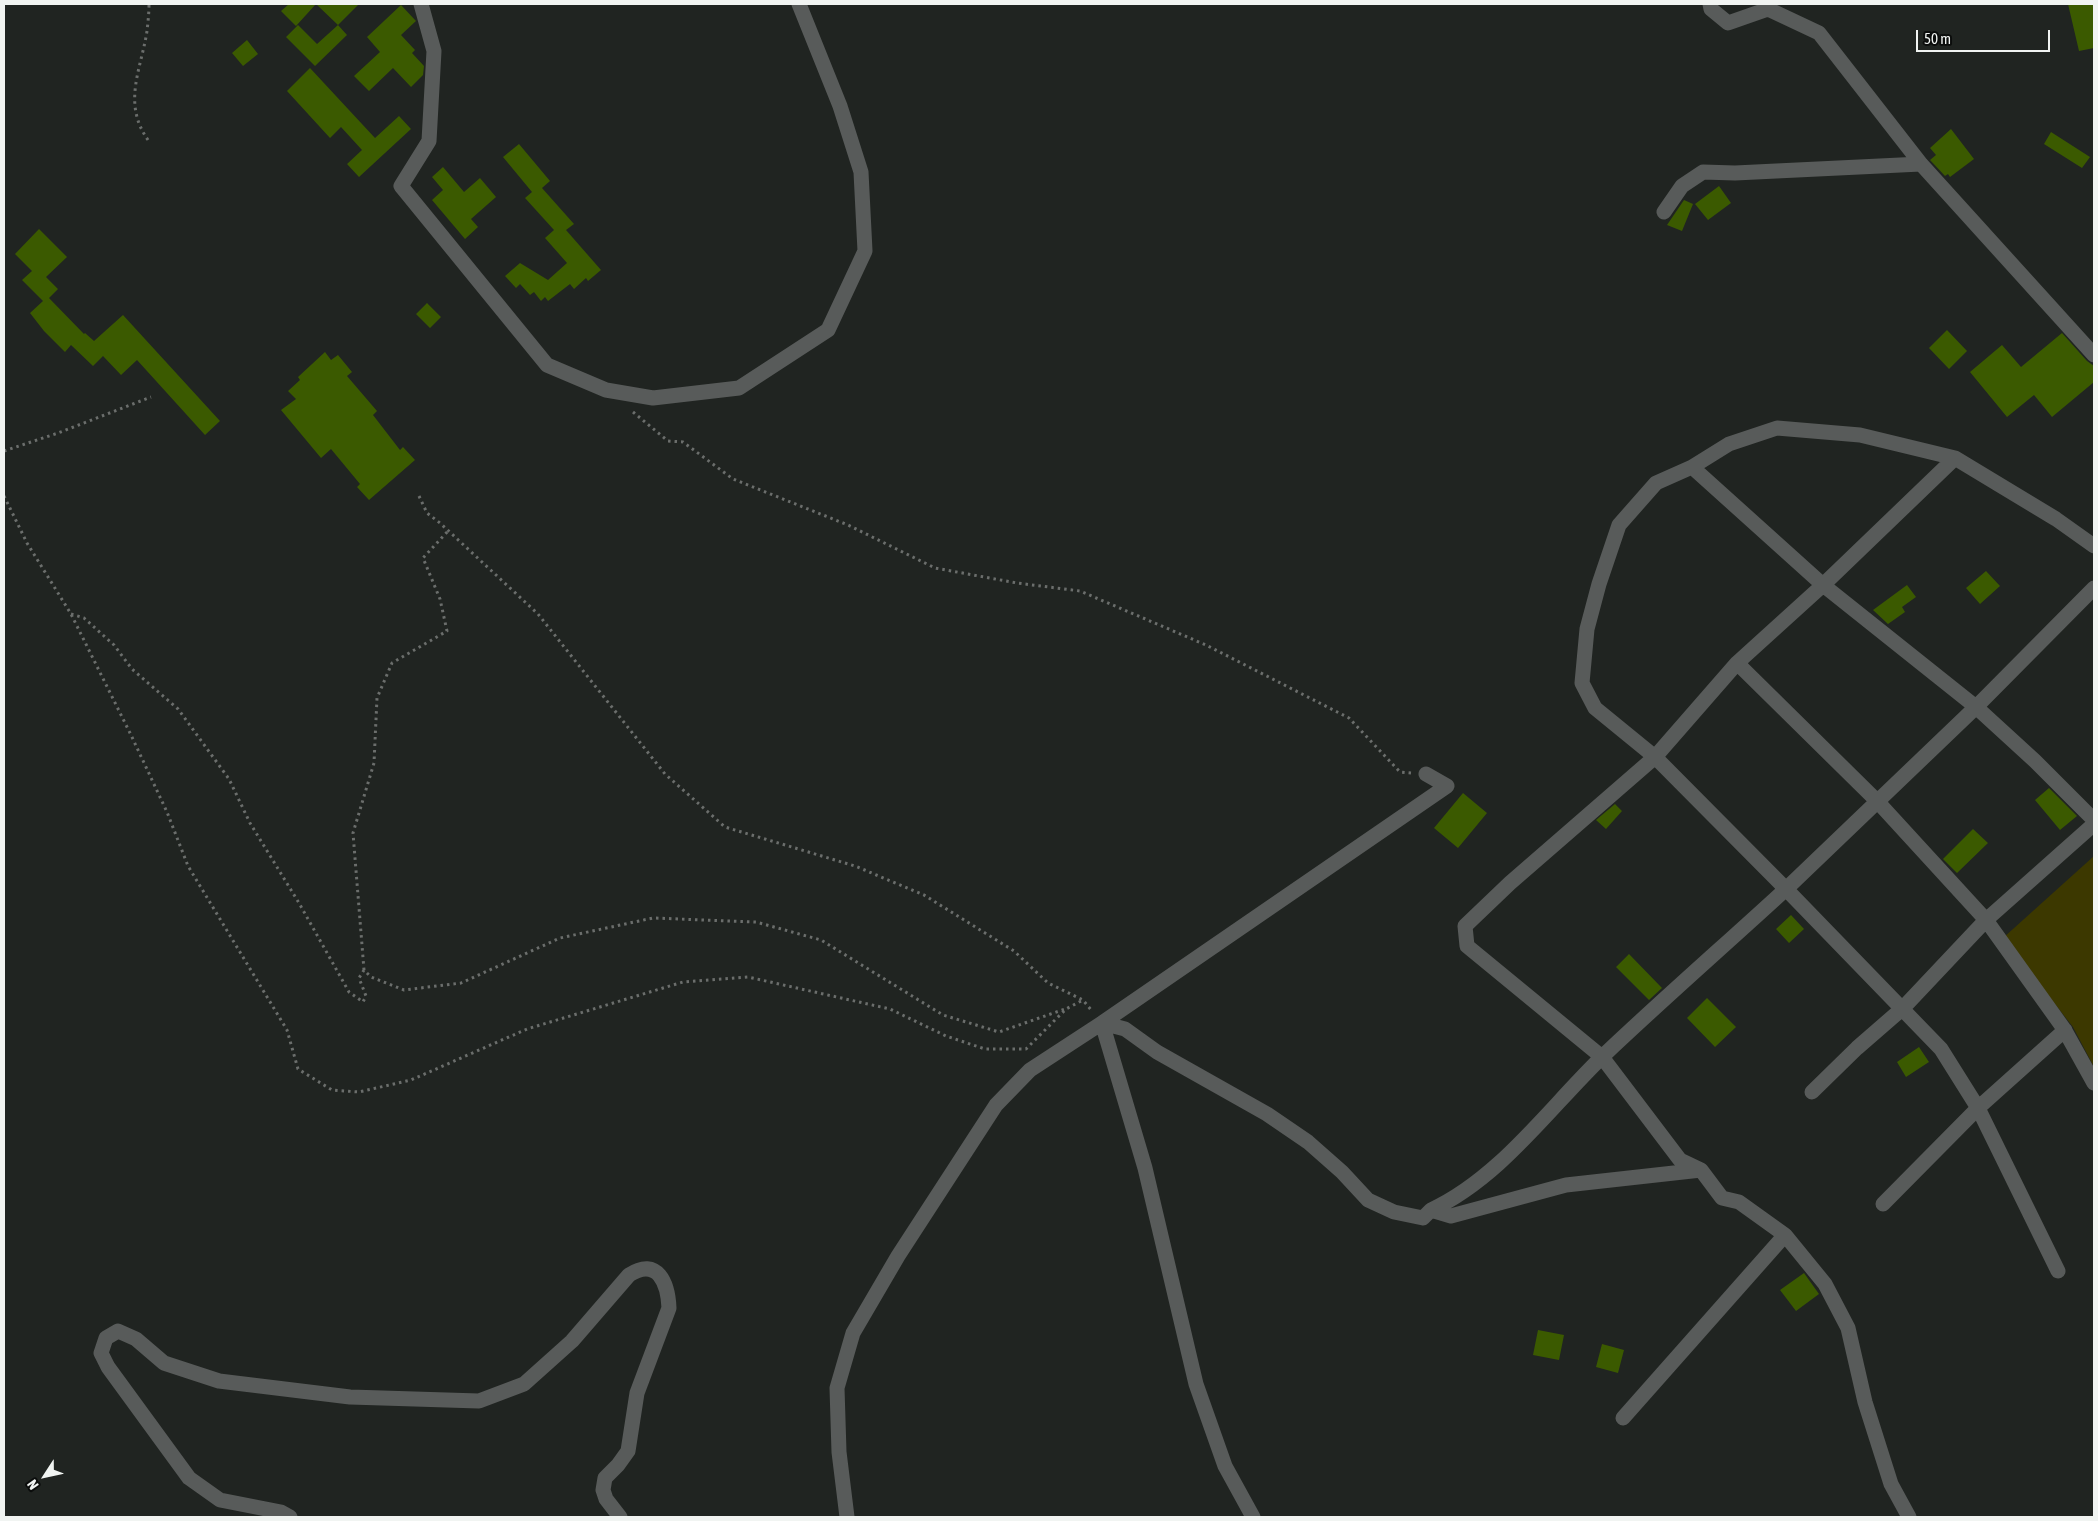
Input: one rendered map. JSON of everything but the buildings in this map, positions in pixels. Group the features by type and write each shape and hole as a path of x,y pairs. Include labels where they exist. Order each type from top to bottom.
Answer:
{"street":[{"path":"421,4 434,51 429,141 401,186 547,365 606,390 653,398 739,388 828,330 865,252 861,172 840,106 799,4"},
{"path":"1710,4 1711,9 1728,23 1768,9 1819,33 1921,164 2094,355"},
{"path":"1664,212 1682,186 1703,172 1735,173 1921,164"},
{"path":"2058,1271 1978,1108 1941,1049 1655,756 1595,708 1582,683 1587,629 1599,584 1619,525 1656,483 1692,467 1729,444 1777,428 1860,435 1955,458 2056,519 2094,546"},
{"path":"1909,1517 1891,1484 1865,1402 1848,1328 1825,1284 1785,1235 1739,1202 1722,1198 1701,1170 1680,1160 1602,1057 1467,946 1465,926 1510,883 1655,756 1737,664 1823,585 1955,458"},
{"path":"1692,467 1823,585 1976,707 2035,761 2094,822 1986,920 1903,1008 1857,1048 1812,1092"},
{"path":"1102,1023 1125,1029 1157,1052 1267,1114 1308,1142 1342,1172 1368,1200 1394,1212 1423,1218 1431,1210 1451,1200 1498,1163 1547,1116 1602,1057 1786,889 1976,707 2094,588"},
{"path":"1737,664 1877,802 1986,920 2065,1030 2094,1082"},
{"path":"847,1517 839,1452 837,1388 853,1333 898,1256 996,1105 1030,1070 1102,1023 1447,786 1426,774"},
{"path":"1102,1023 1145,1168 1196,1384 1225,1466 1253,1517"},
{"path":"1883,1204 1978,1108 2065,1030"},
{"path":"1431,1210 1451,1216 1566,1186 1701,1170"},
{"path":"1623,1418 1785,1235"},
{"path":"290,1517 281,1512 220,1500 189,1478 108,1367 101,1353 106,1338 118,1332 136,1339 164,1363 219,1381 350,1397 479,1401 524,1384 572,1341 629,1275 634,1272 650,1269 660,1274 665,1282 669,1308 636,1393 628,1451 605,1478 603,1490 606,1499 620,1517"}],"path":[{"path":"148,140 134,110 136,72 147,32 149,4"},
{"path":"4,451 58,433 151,397"},
{"path":"627,406 668,440 683,442 733,479 848,525 935,568 1017,583 1080,591 1206,645 1349,718 1400,772 1426,774"},
{"path":"4,496 27,543 71,614 167,812 188,866 287,1030 298,1069 332,1090 359,1092 411,1080 527,1029 683,982 748,977 787,985 890,1009 946,1036 985,1048 1026,1049 1066,1009"},
{"path":"364,970 372,977 404,990 414,989 461,983 560,938 654,918 756,922 821,940 944,1015 999,1032 1066,1009 1083,1000 1048,983 1014,951 924,895 855,866 725,827 665,774 538,614 426,513 419,496"},
{"path":"71,614 84,618 114,645 132,669 178,709 230,779 250,823 299,903 349,992 363,1002 366,996 359,978 364,970 353,833 374,763 377,698 392,663 447,631 440,599 423,558 448,531"}],"shaded area":[{"path":"2094,856 2094,1067 2073,1027 2003,938"}]}
